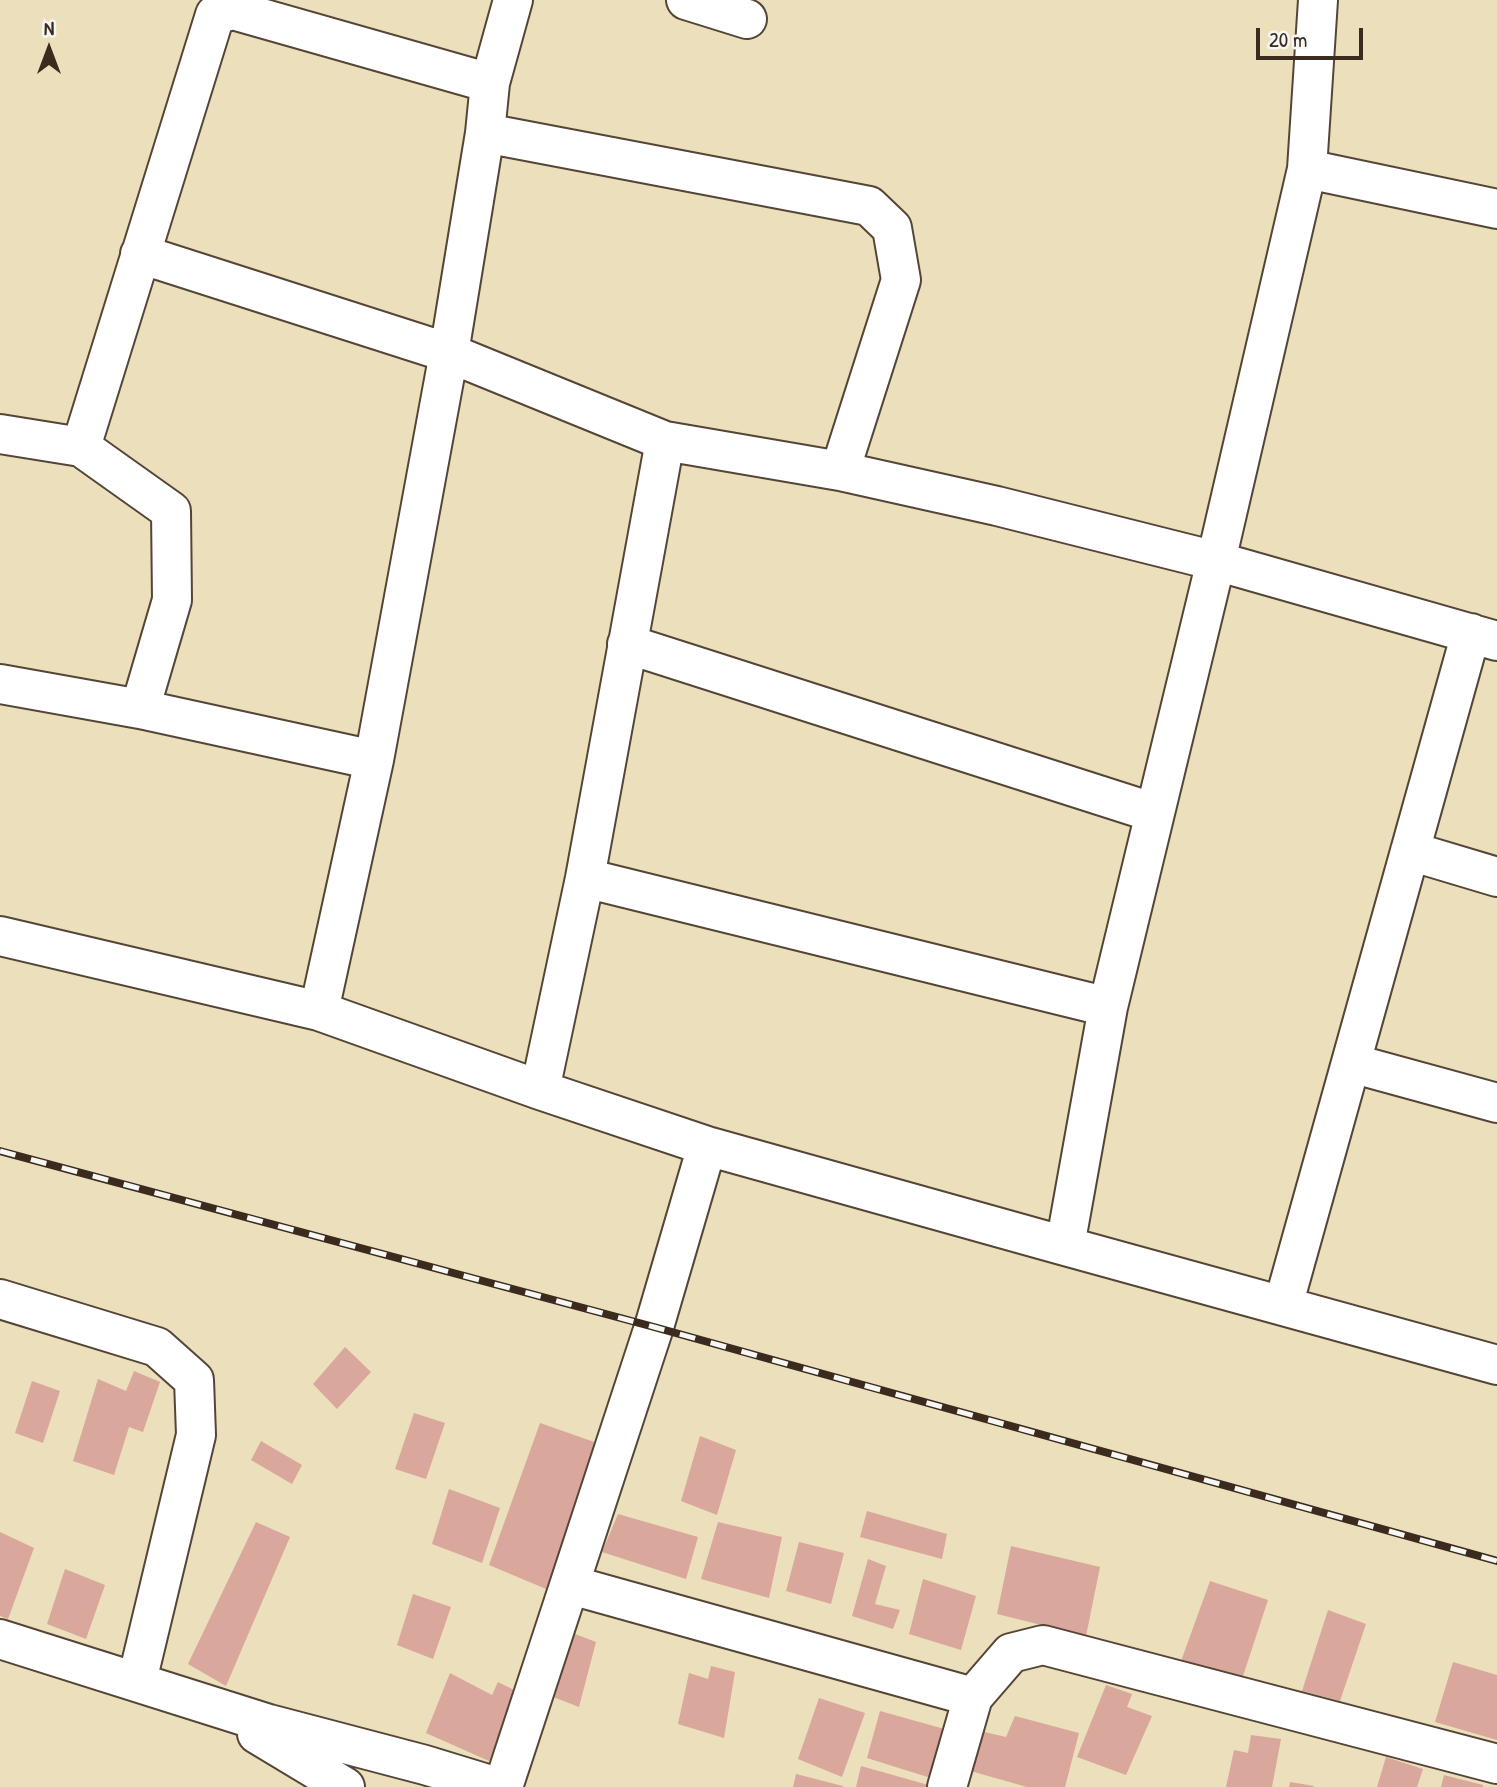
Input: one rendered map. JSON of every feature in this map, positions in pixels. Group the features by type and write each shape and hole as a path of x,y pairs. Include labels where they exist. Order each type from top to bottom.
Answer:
{"street":[{"path":"319,1011 374,760 449,353 485,133 490,83 513,0"},
{"path":"686,0 747,19"},
{"path":"1065,1246 1108,1006 1216,561 1307,169 1318,0"},
{"path":"81,447 215,15 233,10 490,83"},
{"path":"485,133 869,206 892,228 901,280 840,471"},
{"path":"1307,169 1497,209"},
{"path":"140,254 449,353 664,441 840,471 997,506 1216,561 1484,637 1410,851 1283,1306"},
{"path":"0,434 81,447 171,511 173,600 140,709"},
{"path":"540,1090 584,878 664,441"},
{"path":"627,644 1155,813"},
{"path":"0,684 140,709 374,760"},
{"path":"1410,851 1497,877"},
{"path":"584,878 1108,1006"},
{"path":"0,936 319,1011 707,1146 1497,1365"},
{"path":"1351,1063 1497,1103"},
{"path":"503,1787 650,1339 707,1146"},
{"path":"0,1299 157,1347 194,1380 196,1435 137,1681"},
{"path":"570,1585 973,1696"},
{"path":"0,1639 269,1724 497,1787"},
{"path":"947,1787 973,1696 1011,1653 1043,1645 1497,1764"},
{"path":"207,1704 345,1787"}],"building":[{"path":"345,1347 371,1372 337,1409 313,1384"},
{"path":"134,1371 160,1382 143,1432 129,1427 114,1475 73,1461 98,1379 126,1391"},
{"path":"32,1381 60,1391 43,1443 15,1433"},
{"path":"414,1413 445,1423 426,1479 395,1469"},
{"path":"540,1423 600,1444 546,1589 489,1565"},
{"path":"700,1436 736,1450 717,1515 681,1501"},
{"path":"261,1441 302,1465 292,1484 251,1460"},
{"path":"449,1489 500,1508 482,1563 432,1544"},
{"path":"867,1511 947,1534 942,1559 860,1537"},
{"path":"618,1514 698,1537 686,1579 602,1552"},
{"path":"256,1522 290,1537 226,1686 188,1664"},
{"path":"718,1522 782,1537 769,1598 701,1579"},
{"path":"0,1532 34,1548 8,1619 0,1616"},
{"path":"799,1542 844,1553 831,1604 786,1591"},
{"path":"1011,1546 1100,1567 1086,1636 997,1614"},
{"path":"868,1559 886,1566 875,1604 900,1610 893,1629 852,1616"},
{"path":"65,1569 105,1585 86,1639 47,1624"},
{"path":"923,1579 976,1596 961,1650 909,1634"},
{"path":"1210,1581 1268,1600 1242,1679 1181,1661"},
{"path":"413,1594 451,1607 433,1659 397,1645"},
{"path":"1328,1610 1366,1624 1340,1701 1302,1691"},
{"path":"562,1629 596,1642 579,1707 543,1693"},
{"path":"1453,1662 1497,1675 1497,1740 1435,1722"},
{"path":"711,1666 735,1672 724,1738 678,1724 689,1673 708,1679"},
{"path":"450,1673 492,1695 498,1682 520,1693 489,1761 426,1733"},
{"path":"1106,1685 1132,1694 1127,1707 1152,1716 1126,1775 1077,1757"},
{"path":"819,1698 865,1713 842,1777 798,1759"},
{"path":"880,1711 948,1730 934,1779 867,1758"},
{"path":"1015,1716 1079,1733 1065,1787 1027,1787 967,1770 980,1731 1006,1737"},
{"path":"1251,1735 1281,1739 1272,1787 1226,1787 1234,1750 1248,1753"},
{"path":"1386,1757 1423,1769 1417,1787 1377,1787"},
{"path":"861,1766 932,1786 932,1787 856,1787"},
{"path":"796,1774 843,1786 843,1787 793,1787"},
{"path":"1444,1775 1483,1785 1483,1787 1441,1787"},
{"path":"1290,1782 1314,1786 1314,1787 1289,1787"}],"railway":[{"path":"0,1151 654,1327 1497,1561"}]}
